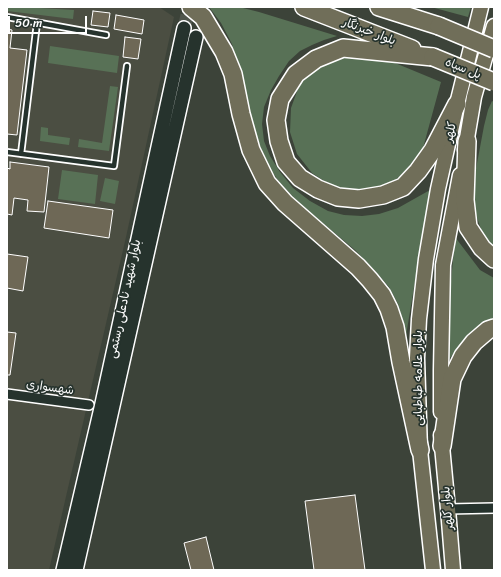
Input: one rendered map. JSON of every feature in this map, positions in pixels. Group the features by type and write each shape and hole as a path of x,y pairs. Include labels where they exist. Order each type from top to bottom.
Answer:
{"highway":[{"path":"190,7 203,17 224,52 233,74 241,114 251,150 267,183 285,203 358,267 382,295 389,309 395,327 420,450"},
{"name":"بلوار خبرنگار","path":"304,7 433,57"},
{"path":"380,7 439,26"},
{"path":"397,7 494,49"},
{"path":"433,57 343,48 316,59 296,74 280,99 276,120 279,141 286,162 300,178 318,189 338,197 359,199 383,195 403,187 418,171 433,150 457,104"},
{"name":"پل سپاه","path":"433,57 494,82"},
{"path":"467,141 465,200 468,227 482,248 494,259"},
{"path":"442,446 452,379 463,356 474,342 488,330 494,328"}],"main road":[{"name":"کلهر","path":"426,258 438,189 481,7"},
{"name":"کلهر","path":"443,265 467,141 474,96 494,26"},
{"name":"بلوار شهید نادعلی رستمی","path":"63,570 101,408 184,28"},
{"name":"بلوار شهید نادعلی رستمی","path":"76,570 196,38"},
{"name":"بلوار علامه طباطبایی","path":"420,450 417,358 419,319 426,258"},
{"name":"بلوار علامه طباطبایی","path":"442,446 441,370 443,265"},
{"name":"بلوار کلهر","path":"442,446 453,570"},
{"name":"بلوار کلهر","path":"420,450 433,570"}],"street":[{"name":"شهسواری","path":"7,394 89,405"},
{"path":"448,509 494,508"}],"lane":[{"path":"7,17 106,35"},
{"path":"21,154 37,23"},
{"path":"7,152 114,166 127,66"}],"shaded area":[{"path":"7,7 159,7 174,17 126,237 49,570 7,570"}],"green space":[{"path":"7,7 74,10 73,19 7,11"},
{"path":"209,7 239,7 337,36 300,51 289,61 271,90 264,107 262,124 264,141 270,156 280,172 293,188 310,201 328,211 344,215 362,216 379,214 398,208 430,190 404,348 401,314 398,304 389,287 355,250 300,204 280,183 265,162 251,118 232,44 221,23"},
{"path":"431,7 471,7 468,17"},
{"path":"50,46 119,56 117,73 48,63"},
{"path":"360,53 383,58 441,82 423,148 412,166 395,180 375,189 353,191 332,186 312,173 297,154 290,132 291,108 299,86 315,68 336,57"},
{"path":"110,86 118,87 109,151 78,147 79,139 102,143"},
{"path":"492,101 494,102 494,250 485,238 481,229 475,212 473,194 475,174 484,126"},
{"path":"41,127 48,128 48,135 70,138 69,145 40,141"},
{"path":"62,170 98,175 95,204 58,199"},
{"path":"105,178 119,181 115,204 100,201"},
{"path":"455,237 480,270 494,278 494,320 468,335 446,363 450,293"}],"building":[{"path":"93,11 110,13 108,27 91,25"},
{"path":"116,15 144,20 142,34 114,29"},
{"path":"7,29 12,30 10,48 27,50 17,135 7,134"},
{"path":"125,37 141,39 138,59 123,57"},
{"path":"10,162 49,167 44,212 27,211 28,200 14,198 12,215 7,214 7,168 10,169"},
{"path":"48,201 113,210 109,238 44,228"},
{"path":"7,254 28,257 23,291 7,288"},
{"path":"7,332 16,333 10,375 7,375"},
{"path":"355,495 365,570 314,570 305,501"},
{"path":"206,537 214,570 191,570 184,543"}],"tunnel":[{"path":"184,28 189,7"}]}
